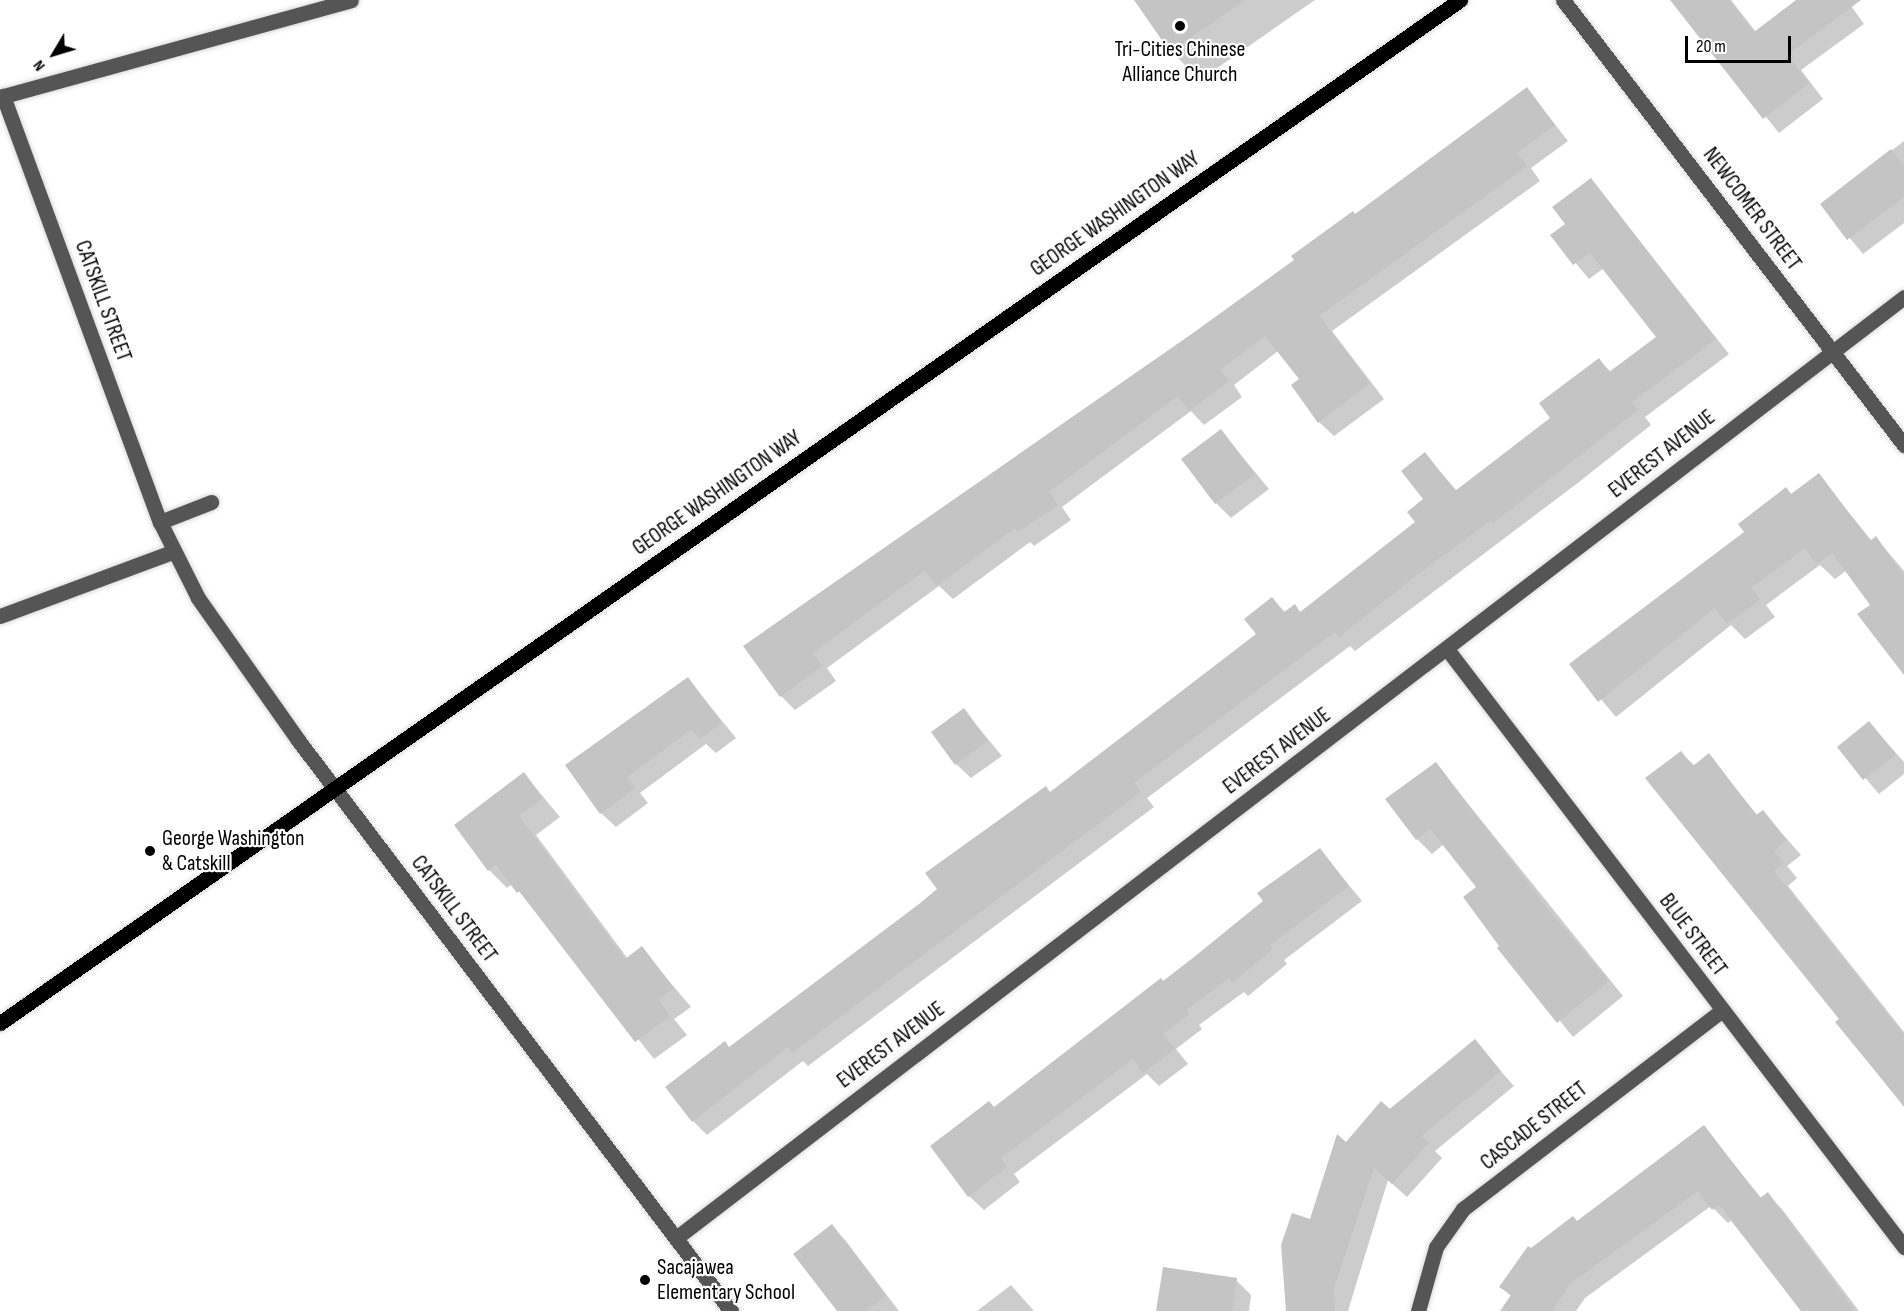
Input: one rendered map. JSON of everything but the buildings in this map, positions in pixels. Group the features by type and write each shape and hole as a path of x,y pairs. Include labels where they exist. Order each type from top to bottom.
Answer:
{"main road":[{"name":"GEORGE WASHINGTON WAY","path":"0,1023 1460,0"}],"street":[{"path":"2,97 351,0"},
{"name":"NEWCOMER STREET","path":"1563,0 1904,445"},
{"name":"CATSKILL STREET","path":"2,97 160,522 172,552 198,598 334,789 731,1311"},
{"name":"EVEREST AVENUE","path":"676,1238 1447,650 1904,297"},
{"path":"160,522 211,502"},
{"path":"0,616 172,552"},
{"name":"BLUE STREET","path":"1447,650 1904,1247"},
{"name":"CASCADE STREET","path":"1418,1311 1436,1247 1463,1209 1722,1010"}],"place":[{"name":"Tri-Cities Chinese Alliance Church","path":"1180,26"},
{"name":"George Washington & Catskill","path":"150,851"},
{"name":"Sacajawea Elementary School","path":"645,1280"}]}
